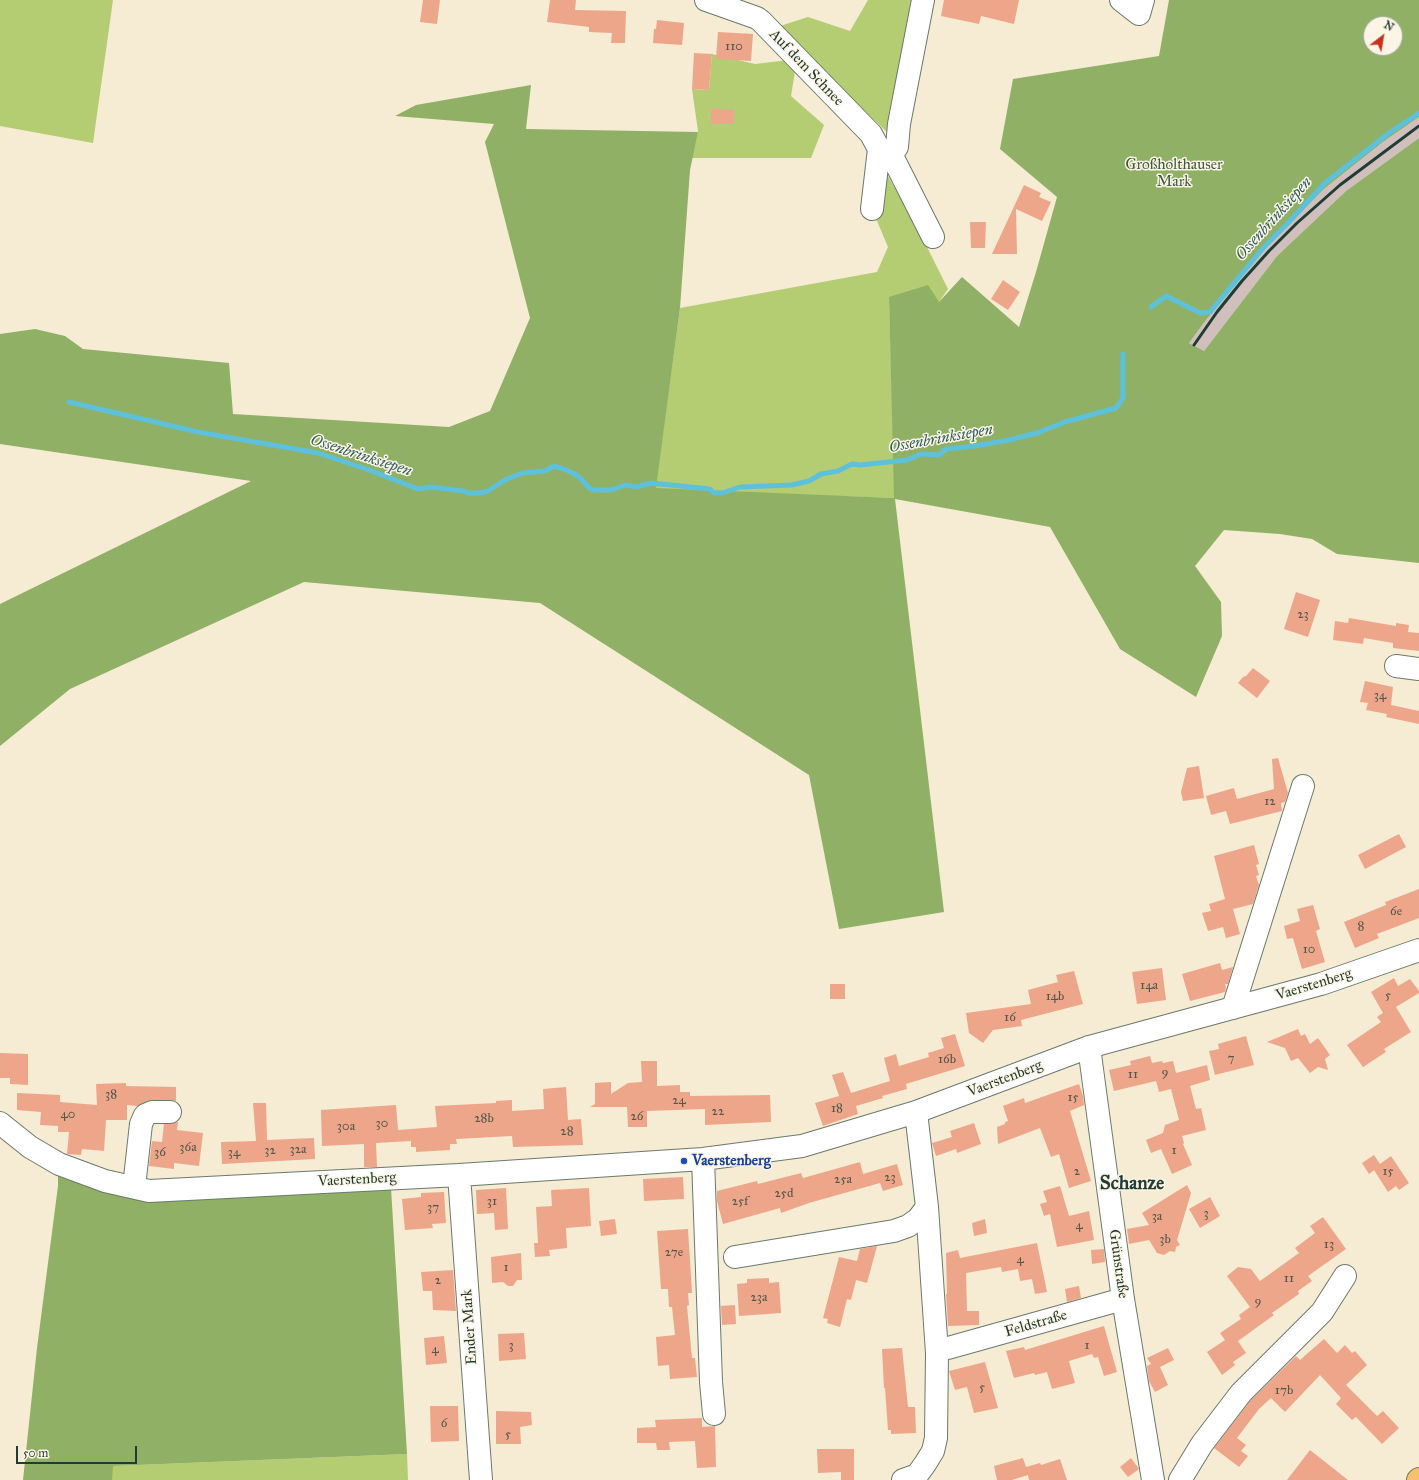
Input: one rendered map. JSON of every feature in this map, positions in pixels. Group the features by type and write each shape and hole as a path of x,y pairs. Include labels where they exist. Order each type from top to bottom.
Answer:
{"street":[{"name":"Auf dem Schnee","path":"706,0 757,18 761,21 870,134 885,151 933,238"},
{"path":"872,209 885,151 897,147 899,124 923,0"},
{"path":"1121,0 1139,14 1143,0"},
{"path":"1396,666 1419,669"},
{"path":"1234,1008 1302,786"},
{"name":"Vaerstenberg","path":"0,1124 30,1147 59,1164 105,1181 149,1191 459,1175 703,1159 802,1146 916,1112 1089,1047 1321,984 1419,950"},
{"name":"Grünstraße","path":"1089,1047 1123,1299 1153,1480"},
{"path":"134,1188 141,1124 145,1115 152,1112 170,1112"},
{"path":"902,1480 917,1475 933,1451 936,1438 937,1353 927,1207 916,1112"},
{"path":"703,1159 711,1382 714,1414"},
{"name":"Ender Mark","path":"459,1175 481,1480"},
{"path":"735,1256 894,1231 908,1226 918,1219 927,1207"},
{"path":"1180,1480 1202,1444 1241,1393 1322,1312 1345,1276"},
{"name":"Feldstraße","path":"948,1348 1123,1299"}],"shaded area":[{"path":"1419,117 1419,138 1346,191 1277,256 1204,351 1189,343 1206,320 1266,248 1324,189 1383,142"}],"green space":[{"path":"0,0 113,0 93,143 0,126"},
{"path":"868,0 912,0 890,135 777,27 808,17 850,31"},
{"name":"Großholthauser Mark","path":"1169,0 1419,0 1419,117 1383,142 1324,189 1266,248 1206,320 1189,343 1204,351 1277,256 1346,191 1419,138 1419,563 1337,554 1312,539 1280,534 1224,530 1195,566 1221,602 1222,636 1196,697 1120,649 1050,527 895,499 944,912 839,929 809,775 540,603 304,582 70,689 0,746 0,604 251,481 0,444 0,334 35,329 65,336 83,349 229,363 233,414 449,427 490,411 530,318 485,142 494,124 395,116 416,105 531,85 526,129 698,132 690,170 680,308 656,488 894,498 889,297 928,285 939,302 962,277 1019,327 1036,272 1057,197 1000,149 1013,79 1159,56"},
{"path":"712,54 755,64 797,59 791,96 824,125 811,158 692,158 698,131 692,89 709,90"},
{"path":"884,169 919,231 948,289 939,302 889,297 895,498 838,496 818,507 505,480 656,483 680,308 877,272 888,247 872,209"},
{"path":"58,1173 80,1181 391,1188 407,1454 113,1466 112,1480 23,1480 37,1348 58,1186"},
{"path":"407,1454 408,1480 112,1480 112,1466"}],"building":[{"path":"423,0 440,0 437,24 420,22"},
{"path":"550,0 576,0 575,10 626,11 625,43 611,43 612,33 589,32 589,27 547,22"},
{"path":"944,0 1019,0 1014,24 981,16 979,24 941,16"},
{"path":"657,20 684,23 682,45 653,43 654,29 656,29"},
{"path":"718,32 753,34 751,61 716,59"},
{"path":"694,53 712,54 709,90 692,89"},
{"path":"711,109 734,109 734,124 711,124"},
{"path":"1024,185 1041,193 1039,197 1051,202 1042,221 1016,209 1017,254 992,254"},
{"path":"970,222 986,222 985,248 971,248"},
{"path":"1003,280 1020,292 1008,310 991,299"},
{"path":"1296,592 1320,600 1308,637 1284,629"},
{"path":"1349,618 1396,626 1396,623 1409,625 1408,632 1419,633 1419,651 1393,648 1393,643 1364,638 1363,644 1333,640 1335,621 1348,623"},
{"path":"1253,668 1270,681 1257,698 1238,683"},
{"path":"1365,681 1393,687 1391,705 1419,711 1419,724 1386,717 1387,714 1366,710 1368,703 1360,702"},
{"path":"1278,758 1288,793 1285,802 1281,803 1282,811 1230,824 1226,811 1211,815 1206,796 1234,788 1237,799 1274,789 1272,759"},
{"path":"1199,766 1204,798 1183,801 1181,792 1187,768"},
{"path":"1399,834 1406,847 1365,869 1358,855"},
{"path":"1254,845 1259,864 1256,865 1259,875 1256,876 1259,885 1253,904 1233,909 1240,934 1226,938 1223,927 1208,931 1202,913 1211,911 1209,904 1225,899 1214,856"},
{"path":"1419,889 1419,918 1377,934 1379,938 1355,948 1344,922 1386,905 1385,902"},
{"path":"1313,905 1320,929 1316,931 1325,962 1302,969 1293,938 1287,939 1284,926 1300,921 1297,909"},
{"path":"1220,963 1222,970 1233,967 1228,984 1225,984 1225,992 1190,1001 1182,974"},
{"path":"1162,968 1166,1000 1137,1004 1132,972"},
{"path":"1074,971 1083,1004 1021,1020 1022,1026 993,1030 983,1043 969,1033 966,1013 1031,1004 1028,990 1058,982 1056,975"},
{"path":"1394,978 1398,986 1410,979 1419,991 1419,993 1396,1007 1411,1032 1384,1049 1386,1052 1363,1067 1347,1045 1381,1022 1377,1017 1383,1013 1371,992"},
{"path":"830,984 845,984 845,999 830,999"},
{"path":"1298,1029 1301,1036 1305,1034 1310,1044 1318,1038 1330,1055 1325,1059 1328,1070 1318,1067 1310,1073 1298,1058 1291,1061 1285,1048 1267,1042"},
{"path":"955,1034 965,1066 906,1084 907,1089 882,1096 883,1098 856,1106 858,1114 823,1126 815,1103 839,1096 832,1075 843,1072 851,1093 890,1081 884,1058 896,1054 899,1066 929,1057 928,1053 944,1048 941,1038"},
{"path":"1246,1036 1254,1065 1215,1075 1209,1051 1219,1049 1218,1044"},
{"path":"0,1053 28,1054 28,1085 10,1084 10,1078 0,1078"},
{"path":"1150,1056 1152,1063 1173,1061 1176,1073 1207,1065 1210,1080 1190,1086 1196,1109 1201,1108 1206,1130 1182,1136 1183,1144 1192,1165 1172,1174 1161,1149 1151,1153 1146,1140 1163,1133 1165,1125 1179,1120 1171,1089 1159,1092 1156,1081 1114,1091 1109,1070 1131,1065 1130,1061"},
{"path":"641,1061 657,1061 657,1086 680,1085 680,1092 690,1092 690,1096 770,1095 771,1122 705,1125 705,1109 647,1111 647,1127 628,1127 627,1107 590,1107 595,1104 595,1083 611,1082 611,1094 628,1083 642,1082"},
{"path":"126,1083 126,1086 176,1087 176,1101 152,1100 138,1106 127,1105 127,1120 106,1120 104,1151 82,1149 81,1155 67,1154 69,1132 58,1132 58,1126 40,1125 41,1112 17,1110 17,1093 60,1095 60,1102 97,1105 96,1084"},
{"path":"1079,1084 1084,1105 1070,1111 1091,1181 1069,1188 1059,1154 1051,1157 1040,1128 998,1144 997,1127 1008,1121 1003,1106 1024,1098 1025,1103"},
{"path":"566,1087 568,1120 581,1119 583,1145 513,1147 512,1136 456,1139 457,1144 450,1144 450,1150 416,1152 416,1147 411,1147 411,1141 376,1143 377,1167 364,1167 364,1144 322,1146 321,1110 396,1105 398,1130 437,1127 435,1106 496,1103 496,1101 512,1100 512,1111 544,1109 543,1089"},
{"path":"253,1103 266,1103 267,1140 314,1138 315,1159 222,1164 221,1142 256,1141"},
{"path":"178,1122 177,1130 203,1133 199,1166 174,1163 174,1169 149,1166 152,1141 162,1142 164,1124"},
{"path":"974,1123 981,1144 957,1153 956,1149 936,1156 932,1143 952,1137 950,1131"},
{"path":"1374,1155 1380,1164 1391,1156 1409,1183 1399,1190 1396,1186 1388,1192 1374,1170 1369,1174 1362,1163"},
{"path":"860,1162 863,1174 897,1164 903,1185 883,1191 880,1183 809,1203 781,1213 780,1208 723,1224 717,1201 717,1191 757,1181 758,1184 801,1173 803,1178"},
{"path":"683,1177 684,1199 644,1201 643,1179"},
{"path":"1187,1185 1191,1193 1177,1240 1180,1245 1176,1247 1175,1252 1170,1251 1164,1255 1157,1253 1149,1240 1129,1244 1127,1229 1149,1225 1142,1213"},
{"path":"1060,1186 1069,1216 1089,1211 1094,1240 1057,1247 1050,1214 1044,1216 1040,1204 1047,1202 1043,1191"},
{"path":"506,1188 508,1229 495,1230 494,1213 477,1214 476,1190"},
{"path":"589,1188 591,1226 566,1228 567,1248 549,1250 550,1256 535,1257 534,1243 538,1243 536,1207 552,1206 551,1190"},
{"path":"444,1192 446,1223 432,1224 433,1228 405,1230 402,1199 421,1197 421,1193"},
{"path":"1210,1197 1220,1216 1200,1228 1189,1209"},
{"path":"1323,1217 1346,1249 1308,1276 1312,1281 1298,1291 1299,1294 1272,1313 1274,1315 1238,1341 1246,1353 1233,1362 1235,1365 1222,1375 1207,1352 1225,1340 1220,1333 1241,1319 1239,1315 1250,1307 1227,1276 1238,1267 1251,1269 1260,1281 1299,1253 1295,1248 1315,1233 1310,1226"},
{"path":"615,1219 617,1234 601,1236 599,1221"},
{"path":"985,1219 987,1233 974,1236 972,1223"},
{"path":"688,1229 692,1293 688,1293 689,1305 687,1306 692,1358 695,1358 697,1377 670,1379 669,1365 658,1366 656,1337 675,1335 672,1307 669,1307 668,1289 661,1289 657,1231"},
{"path":"1037,1243 1047,1292 1035,1294 1032,1279 1020,1281 1018,1269 1002,1272 1001,1267 966,1273 967,1311 979,1311 979,1325 948,1326 946,1253 958,1250 960,1258"},
{"path":"877,1246 867,1283 856,1280 851,1300 847,1299 840,1327 827,1323 828,1319 823,1318 839,1257 857,1261 860,1249"},
{"path":"1104,1249 1105,1262 1092,1264 1091,1250"},
{"path":"521,1253 522,1280 517,1280 513,1286 508,1286 503,1282 492,1283 491,1257"},
{"path":"453,1270 456,1311 433,1310 432,1291 423,1291 421,1272"},
{"path":"769,1278 769,1283 779,1282 781,1313 739,1316 737,1284 747,1283 747,1279"},
{"path":"1079,1286 1081,1298 1067,1302 1065,1289"},
{"path":"735,1305 736,1324 722,1325 721,1306"},
{"path":"1104,1326 1117,1372 1104,1376 1098,1357 1094,1358 1092,1354 1069,1361 1075,1383 1052,1389 1047,1372 1035,1375 1034,1373 1014,1378 1006,1351 1024,1347 1025,1350"},
{"path":"524,1333 526,1359 499,1361 498,1334"},
{"path":"444,1336 447,1363 426,1365 424,1338"},
{"path":"1324,1339 1337,1353 1345,1345 1352,1353 1355,1351 1367,1365 1346,1385 1377,1416 1383,1411 1399,1428 1382,1444 1356,1417 1352,1420 1336,1404 1341,1398 1320,1375 1285,1412 1271,1398 1259,1409 1237,1438 1246,1445 1241,1451 1248,1456 1239,1467 1214,1448 1250,1401 1296,1356 1300,1360"},
{"path":"902,1348 908,1407 915,1407 916,1433 891,1434 891,1430 888,1430 882,1349"},
{"path":"1168,1348 1174,1360 1160,1367 1168,1385 1155,1392 1149,1381 1147,1366 1151,1364 1147,1358"},
{"path":"985,1362 998,1408 974,1413 967,1387 955,1390 949,1371"},
{"path":"430,1406 458,1406 459,1441 431,1442"},
{"path":"496,1411 531,1412 532,1425 520,1427 521,1444 496,1444"},
{"path":"702,1418 702,1427 715,1426 716,1467 697,1468 695,1441 669,1442 670,1450 657,1450 656,1443 637,1443 637,1428 656,1427 655,1420"},
{"path":"817,1449 854,1449 854,1480 841,1480 841,1472 818,1473"},
{"path":"1310,1450 1348,1480 1287,1480"},
{"path":"1023,1458 1026,1467 1040,1463 1041,1465 1060,1459 1067,1480 1029,1480 1028,1475 1012,1480 997,1480 994,1466"},
{"path":"1131,1458 1139,1469 1128,1477 1120,1467"}],"waterway":[{"name":"Ossenbrinksiepen","path":"1151,307 1166,296 1200,313 1210,312 1264,247 1325,183 1389,133 1419,113"},
{"name":"Ossenbrinksiepen","path":"69,402 198,432 318,453 369,470 418,489 431,487 468,493 479,493 488,491 505,480 522,473 545,471 554,466 575,474 589,488 594,490 611,490 626,485 636,487 651,483 710,489 714,493 722,493 740,487 792,485 809,481 821,474 838,471 852,464 860,465 907,460 921,454 939,455 946,449 1009,440 1037,433 1065,422 1116,408 1123,398 1123,354"}],"railway":[{"path":"1194,345 1217,312 1242,281 1297,223 1340,185 1419,126"}],"place":[{"name":"Vaerstenberg","path":"684,1161"}],"district":[{"name":"Schanze","path":"1132,1184"}]}
